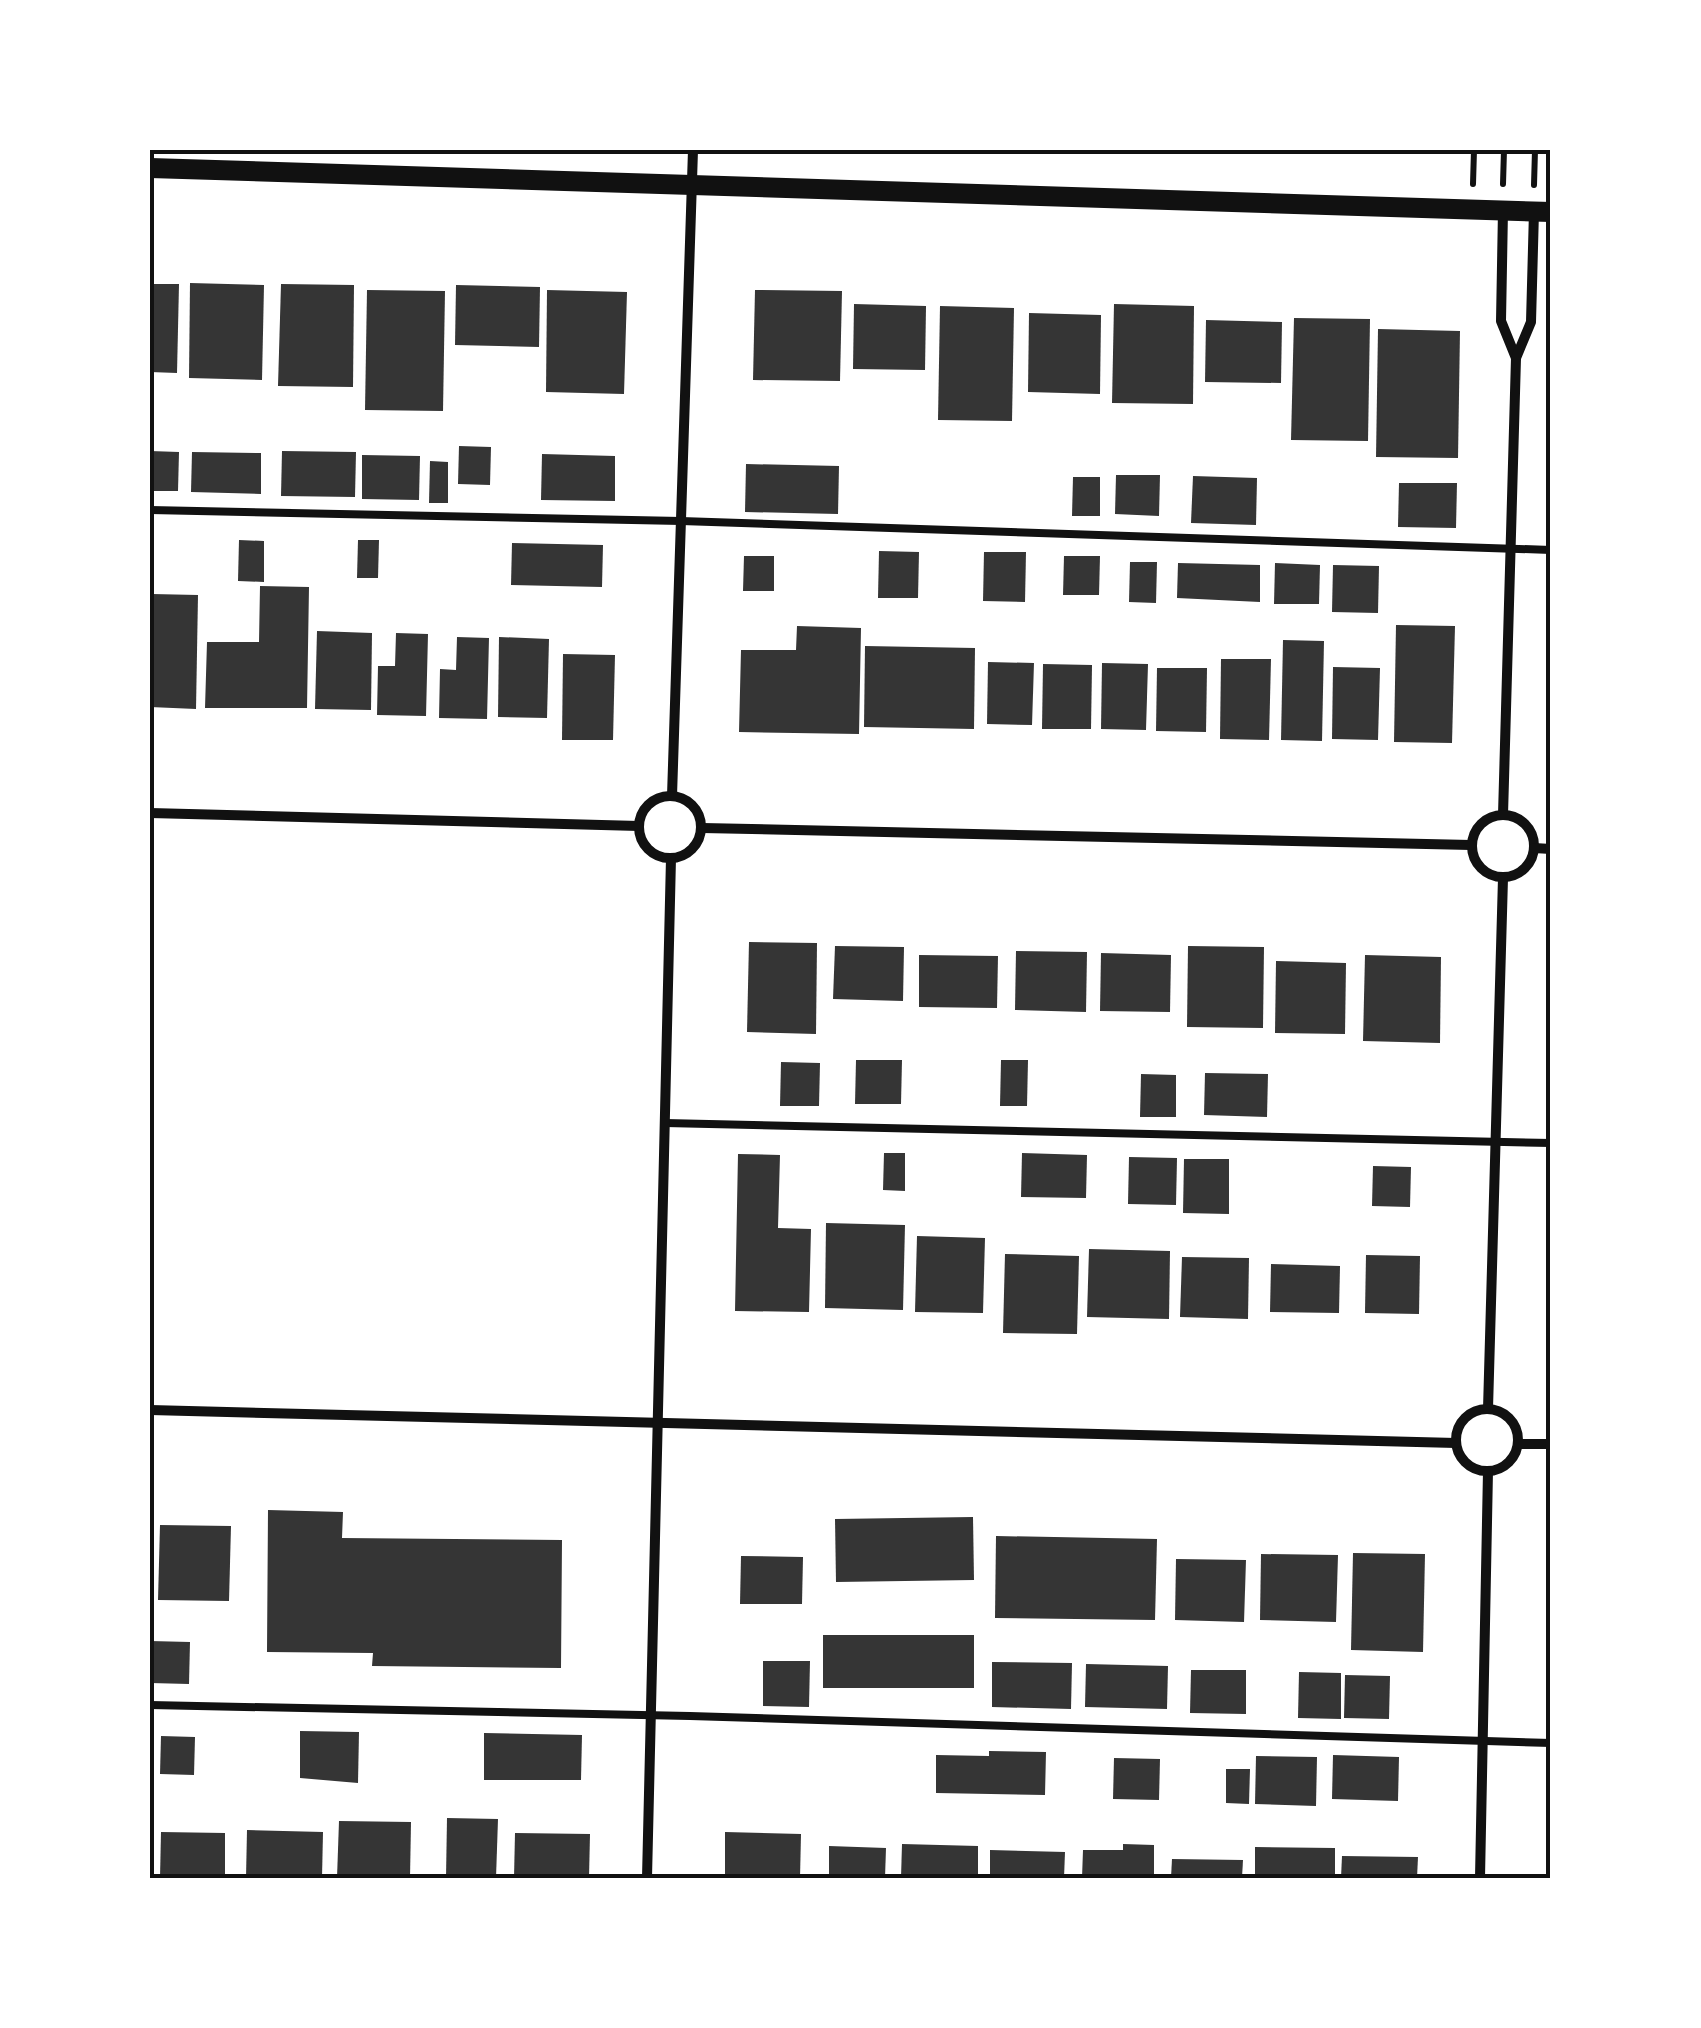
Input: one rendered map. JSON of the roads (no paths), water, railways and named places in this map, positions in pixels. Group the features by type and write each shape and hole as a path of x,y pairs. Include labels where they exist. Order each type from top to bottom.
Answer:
{"main road":[{"path":"150,168 1542,211"}],"street":[{"path":"672,796 693,150"},
{"path":"1503,210 1501,321 1516,358"},
{"path":"1503,816 1516,358 1531,322 1542,211"},
{"path":"672,796 684,798 694,806 702,828 693,849 671,858 648,849 639,826 650,804 660,797 672,796"},
{"path":"150,813 639,826"},
{"path":"1503,816 1522,821 1534,848 1524,869 1503,878 1480,868 1473,858 1471,844 1481,824 1490,817 1503,816"},
{"path":"702,828 1471,844"},
{"path":"1534,848 1551,849"},
{"path":"647,1878 671,858"},
{"path":"1488,1409 1503,878"},
{"path":"1488,1409 1507,1416 1518,1433 1518,1444 1505,1466 1488,1472 1463,1460 1456,1443 1457,1432 1468,1415 1488,1409"},
{"path":"150,1410 1456,1443"},
{"path":"1518,1444 1551,1444"},
{"path":"1480,1878 1488,1472"}],"lane":[{"path":"150,510 681,521 1551,550"},
{"path":"665,1123 1551,1144"},
{"path":"150,1705 1551,1743"}]}
